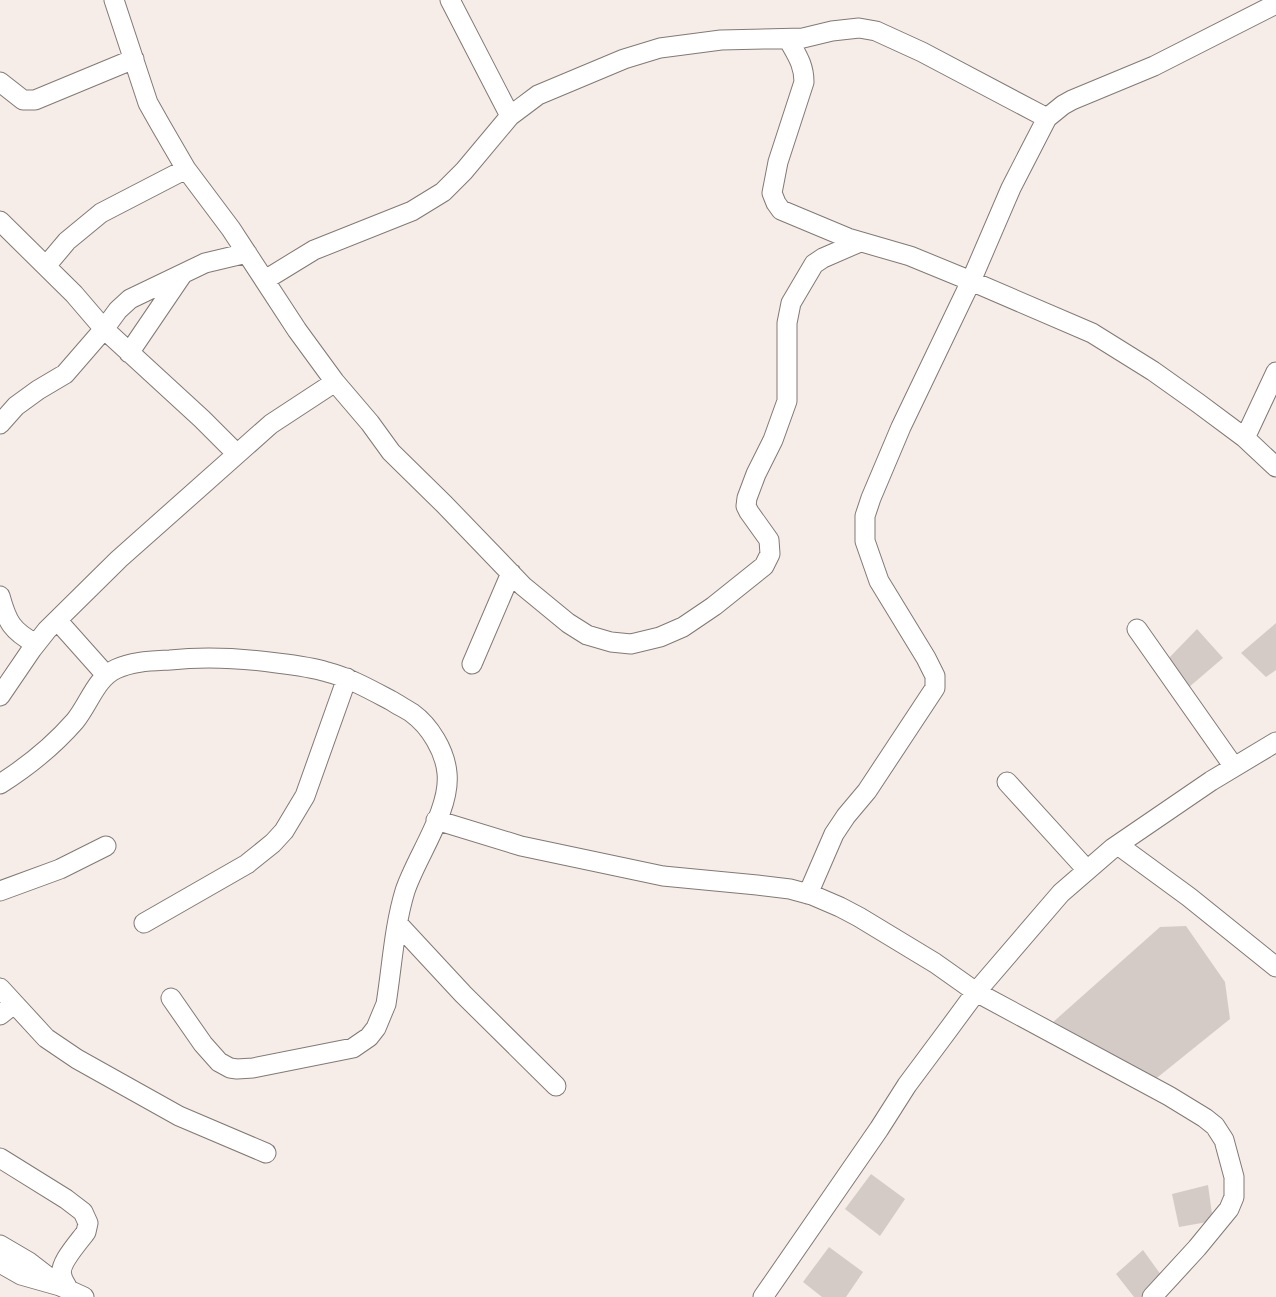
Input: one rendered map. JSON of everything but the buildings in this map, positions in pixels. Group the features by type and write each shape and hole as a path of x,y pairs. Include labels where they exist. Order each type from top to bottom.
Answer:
{"street":[{"path":"114,0 148,103 186,169 231,229 297,330 391,452 523,586 568,624 587,635 611,642 631,644 660,637 683,627 714,606 764,566 770,554 769,540 746,506 756,474 774,440 787,401 787,323 791,303 814,264 823,258 860,242"},
{"path":"450,0 510,116"},
{"path":"808,894 834,834 867,791 935,688 935,676 926,658 878,581 865,540 866,516 871,498 901,427 971,280 1011,188 1047,118 1072,100 1154,66 1276,4"},
{"path":"265,280 314,250 412,211 443,192 464,171 510,116 538,96 624,58 660,48 721,40 803,38 832,31 859,28 876,31 931,56 1047,118"},
{"path":"788,39 802,63 804,82 778,162 772,193 781,210 848,238 910,256 971,280 1092,333 1153,371 1245,438 1276,467"},
{"path":"0,82 23,100 35,100 134,58"},
{"path":"46,266 66,241 101,213 186,169"},
{"path":"0,221 74,294 104,330 202,419 236,453"},
{"path":"0,424 16,406 65,374 104,330 118,310 130,299 205,263 247,253"},
{"path":"129,352 183,274"},
{"path":"1245,438 1276,372"},
{"path":"0,696 36,644 57,620 119,559 236,453 271,424 336,382"},
{"path":"472,664 511,573"},
{"path":"0,596 9,622 19,634 36,644"},
{"path":"57,620 106,675"},
{"path":"1137,629 1234,767"},
{"path":"0,784 19,772 76,720 106,675 133,663 192,658 245,659 303,666 346,678 382,696 413,714 426,728 437,743 444,758 447,775 446,792 436,820 405,890 399,912 386,1004 376,1028 369,1037 353,1048 254,1068 230,1068 219,1062 203,1044 171,998"},
{"path":"144,923 247,864 273,843 284,831 305,796 346,678"},
{"path":"764,1297 879,1130 907,1085 976,992 1061,893 1118,845 1234,767 1276,742"},
{"path":"1007,782 1087,870"},
{"path":"436,820 521,846 663,876 790,889 808,894 859,917 935,963 976,992 1169,1096 1205,1118 1220,1132 1224,1140 1234,1177 1234,1197 1229,1209 1152,1297"},
{"path":"1118,845 1189,897 1276,967"},
{"path":"0,890 60,869 106,846"},
{"path":"398,924 463,994 556,1086"},
{"path":"0,988 7,1010 77,1059 179,1116 266,1153"},
{"path":"0,1158 66,1199 83,1212 87,1218 88,1226 86,1232 63,1262 62,1277 71,1291"},
{"path":"0,1245 29,1262 71,1291"},
{"path":"0,1263 21,1275 71,1291"}]}
